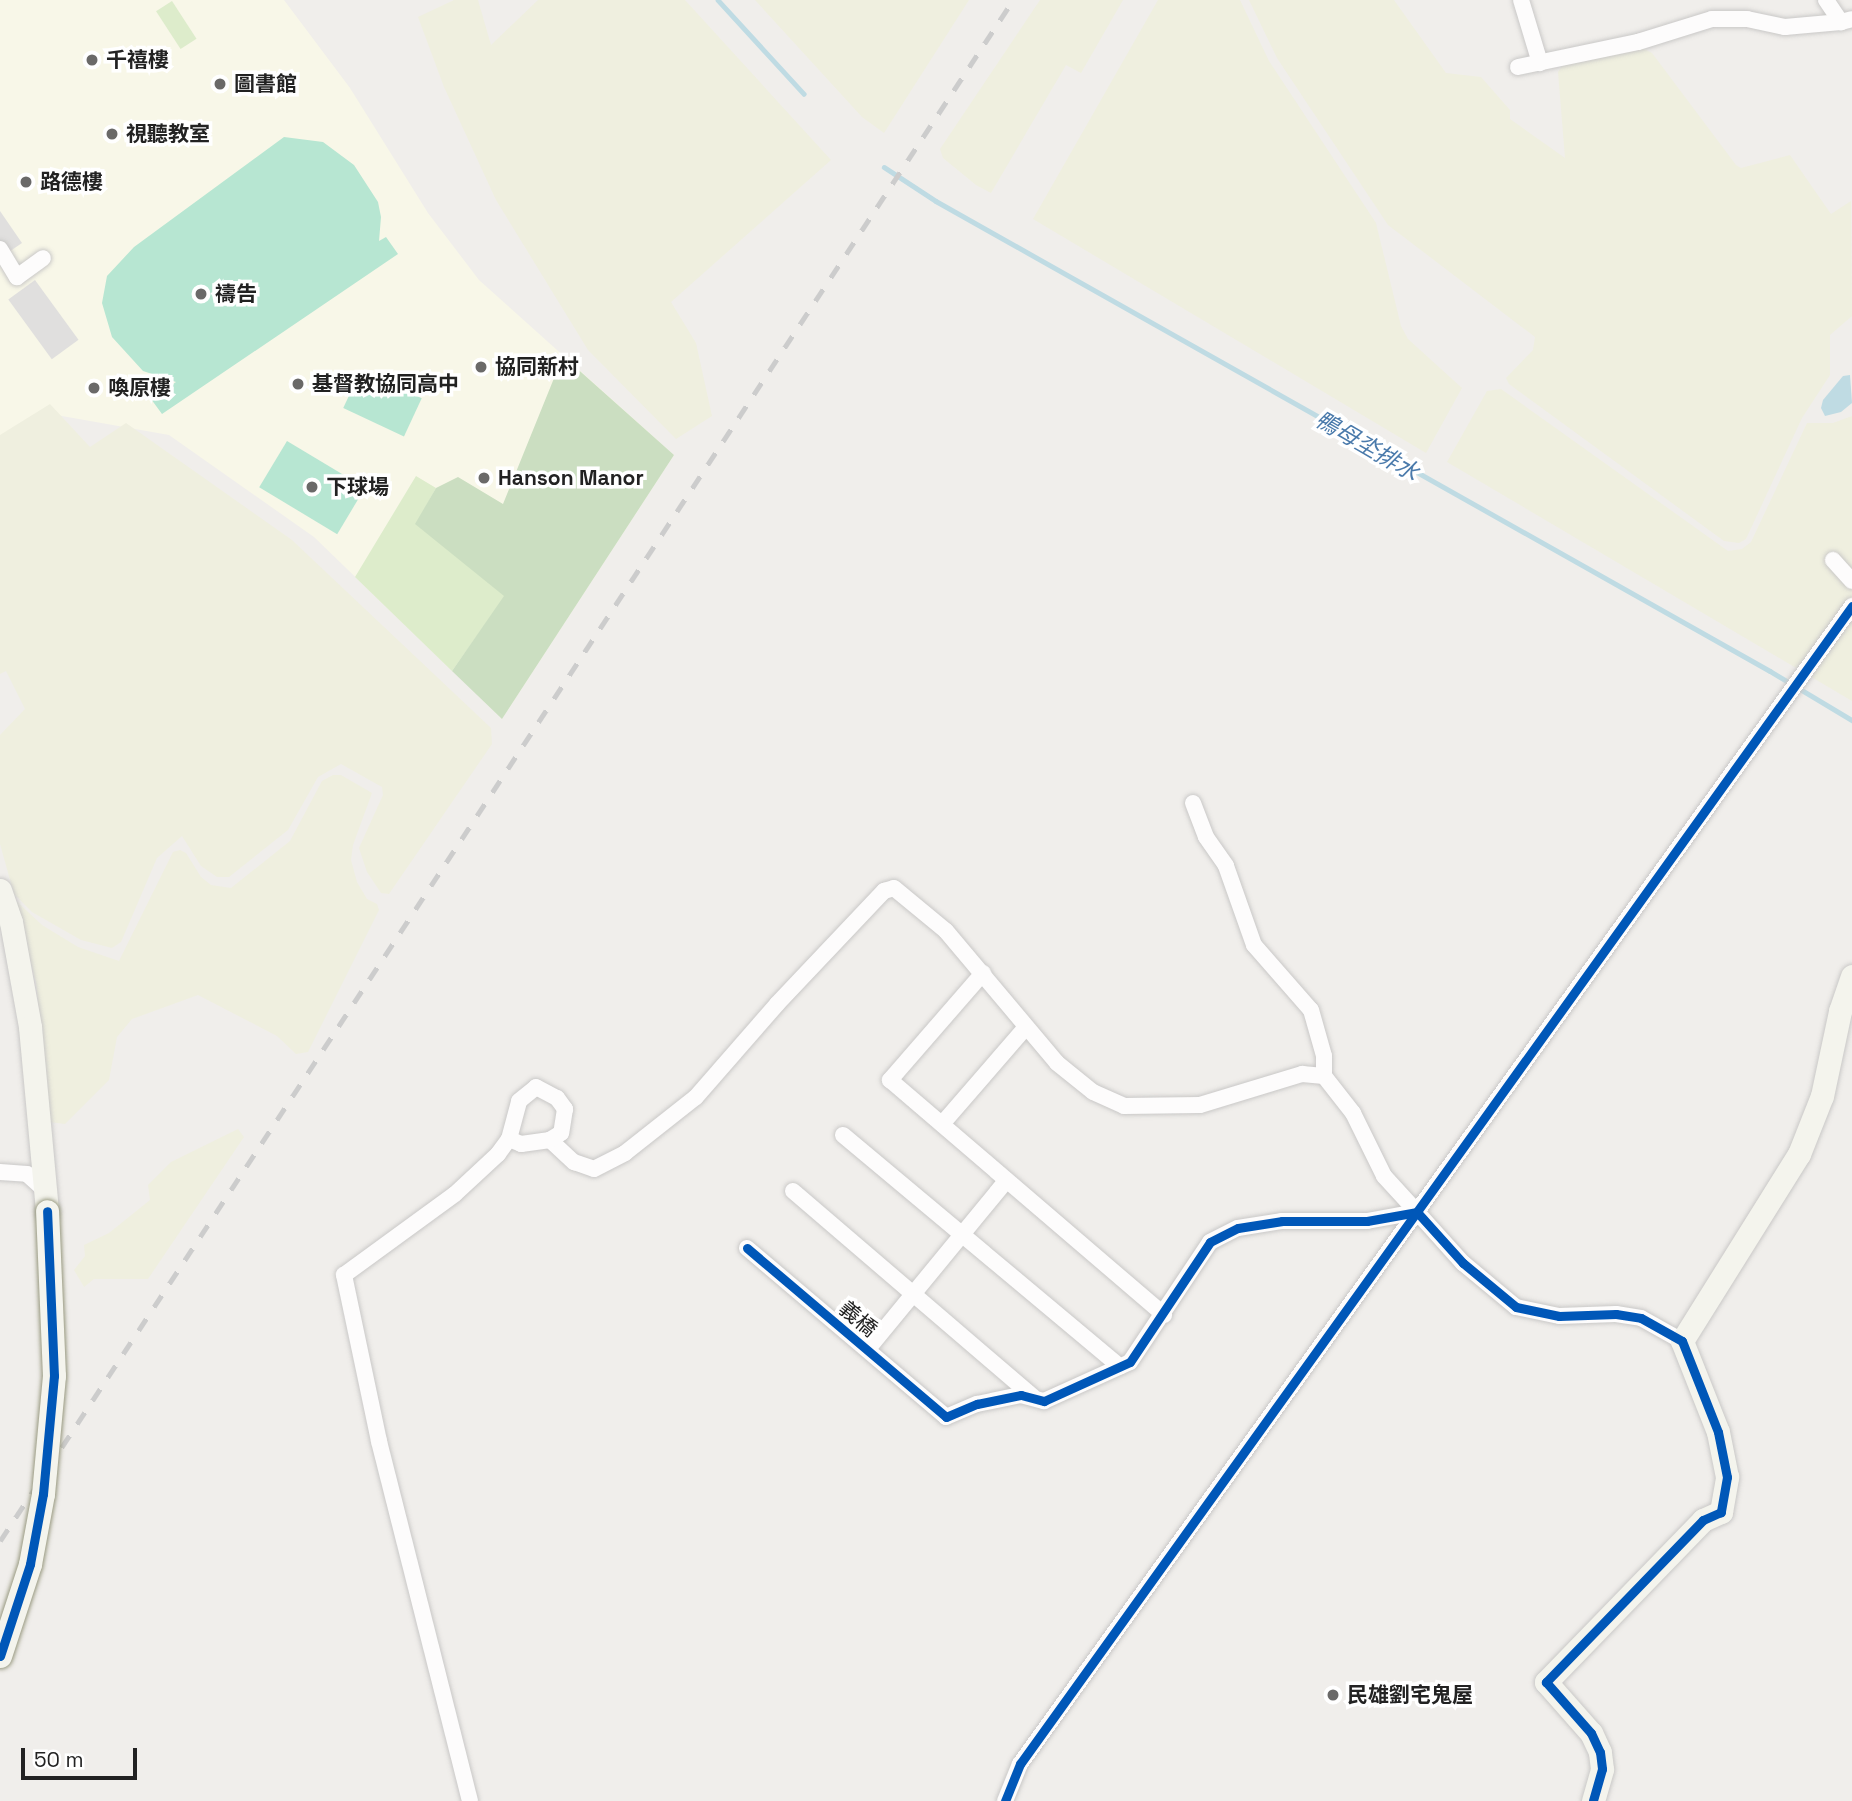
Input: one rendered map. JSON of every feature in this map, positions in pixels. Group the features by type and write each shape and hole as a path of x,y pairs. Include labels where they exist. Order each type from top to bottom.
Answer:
{"street":[{"path":"1521,0 1540,63"},
{"path":"1826,0 1846,20"},
{"path":"1518,67 1638,42 1712,19 1747,19 1785,27 1846,20"},
{"path":"0,249 16,277 43,258"},
{"path":"1833,560 1852,581"},
{"path":"1005,1801 1020,1764 1852,606"},
{"path":"1192,803 1206,838 1226,866 1254,945 1311,1010 1324,1056 1324,1076 1353,1113 1384,1176 1416,1212 1463,1263 1516,1307 1559,1316 1616,1314 1642,1318 1682,1341 1718,1432 1727,1477 1721,1512 1703,1520 1546,1682 1591,1733 1600,1752 1602,1769 1593,1801"},
{"path":"550,1140 574,1162 594,1169 625,1153 696,1097 777,1004 884,891 894,888 946,931 1057,1063 1093,1092 1124,1106 1200,1105 1302,1074 1324,1076"},
{"path":"0,890 11,922 30,1027 46,1201 54,1376 43,1494 30,1564 0,1656"},
{"path":"983,973 890,1080 1164,1315"},
{"path":"1682,1341 1798,1154 1822,1096 1840,1010 1852,976"},
{"path":"942,1124 1026,1027"},
{"path":"470,1801 379,1441 344,1275 454,1194 509,1139 519,1101 536,1087 557,1098 565,1109 561,1133 550,1140 521,1144 509,1139"},
{"path":"843,1135 1120,1367"},
{"path":"0,1172 27,1174 46,1201"},
{"path":"868,1349 1006,1181"},
{"path":"793,1191 1034,1398 1044,1401 1130,1362 1164,1315 1210,1242 1238,1228 1282,1221 1326,1224 1367,1221 1416,1212"},
{"name":"義橋","path":"747,1248 946,1417 978,1404 1021,1395 1034,1398"}],"shaded area":[{"name":"基督教協同高中","path":"0,0 284,0 350,88 428,213 479,280 674,455 502,719 314,537 169,435 45,413 0,442"},
{"path":"0,211 22,243 0,258"},
{"path":"35,280 78,340 52,359 8,299"}],"green space":[{"path":"454,0 478,0 491,45 538,0 685,0 831,160 671,302 696,343 712,416 676,439 588,350 496,200 444,87 418,17"},
{"path":"755,0 969,0 884,133 862,117"},
{"path":"1040,0 1123,0 1081,73 1066,65 991,193 976,185 943,158 940,149"},
{"path":"1158,0 1240,0 1269,61 1376,223 1401,326 1408,339 1462,388 1426,453 1033,219"},
{"path":"1249,0 1394,0 1446,73 1481,77 1510,110 1510,119 1565,158 1558,72 1563,64 1642,48 1652,53 1736,165 1741,168 1790,155 1831,214 1851,201 1852,316 1830,335 1830,375 1802,418 1746,539 1739,543 1724,541 1509,384 1506,378 1533,350 1535,337 1388,225 1277,58"},
{"path":"172,1 197,39 181,49 156,11"},
{"path":"284,137 323,142 354,165 378,202 381,217 379,241 386,237 398,254 162,414 151,399 176,382 143,371 112,337 102,303 107,276 134,247"},
{"path":"563,356 674,455 502,719 452,671 504,596 415,524 436,488 458,477 503,504"},
{"path":"361,370 422,398 404,436 343,408"},
{"path":"1501,389 1728,551 1742,549 1751,542 1807,423 1833,423 1852,416 1852,701 1447,462 1487,391"},
{"path":"50,404 90,447 126,423 292,540 491,728 492,744 389,894 381,893 367,872 359,848 383,795 382,787 341,764 318,777 288,830 229,877 217,877 201,866 182,836 157,858 121,942 112,948 81,940 32,912 14,894 0,844 0,735 25,709 6,671 0,674 0,435"},
{"name":"下球場","path":"287,441 365,488 337,534 259,487"},
{"path":"416,476 436,488 416,524 505,596 452,671 355,577"},
{"path":"333,775 341,775 372,793 353,845 351,860 357,882 367,899 377,904 379,910 308,1052 296,1054 277,1036 198,995 132,1019 117,1037 109,1080 65,1124 50,1122 36,982 13,898 42,925 78,947 119,961 173,852 180,850 186,853 201,877 211,885 231,888 290,841 322,781"},
{"path":"238,1129 244,1137 148,1279 94,1279 84,1287 74,1270 85,1256 84,1245 109,1233 150,1200 148,1185 171,1162"}],"water":[{"path":"1850,375 1852,403 1841,412 1825,416 1821,408 1823,400 1843,376"}],"waterway":[{"name":"鴨母坔排水","path":"718,0 804,94"},
{"name":"鴨母坔排水","path":"884,167 936,201 1770,671 1852,720"}],"railway":[{"path":"0,1541 1013,0"}],"cycle path":[{"path":"1005,1801 1020,1764 1852,606"},
{"path":"0,1656 30,1564 43,1494 54,1376 47,1211"},
{"path":"747,1248 946,1417 977,1404 1021,1395 1044,1401 1130,1362 1210,1242 1238,1228 1282,1221 1367,1221 1417,1212 1463,1263 1516,1307 1559,1316 1616,1314 1641,1318 1682,1341 1718,1432 1727,1477 1721,1512 1703,1520 1546,1682 1591,1733 1600,1752 1602,1769 1593,1801"}],"place":[{"name":"千禧樓","path":"92,60"},
{"name":"圖書館","path":"220,84"},
{"name":"視聽教室","path":"112,134"},
{"name":"路德樓","path":"26,182"},
{"name":"禱告","path":"201,294"},
{"name":"協同新村","path":"481,367"},
{"name":"基督教協同高中","path":"298,384"},
{"name":"喚原樓","path":"94,388"},
{"name":"Hanson Manor","path":"484,478"},
{"name":"下球場","path":"312,487"},
{"name":"民雄劉宅鬼屋","path":"1333,1695"}]}
